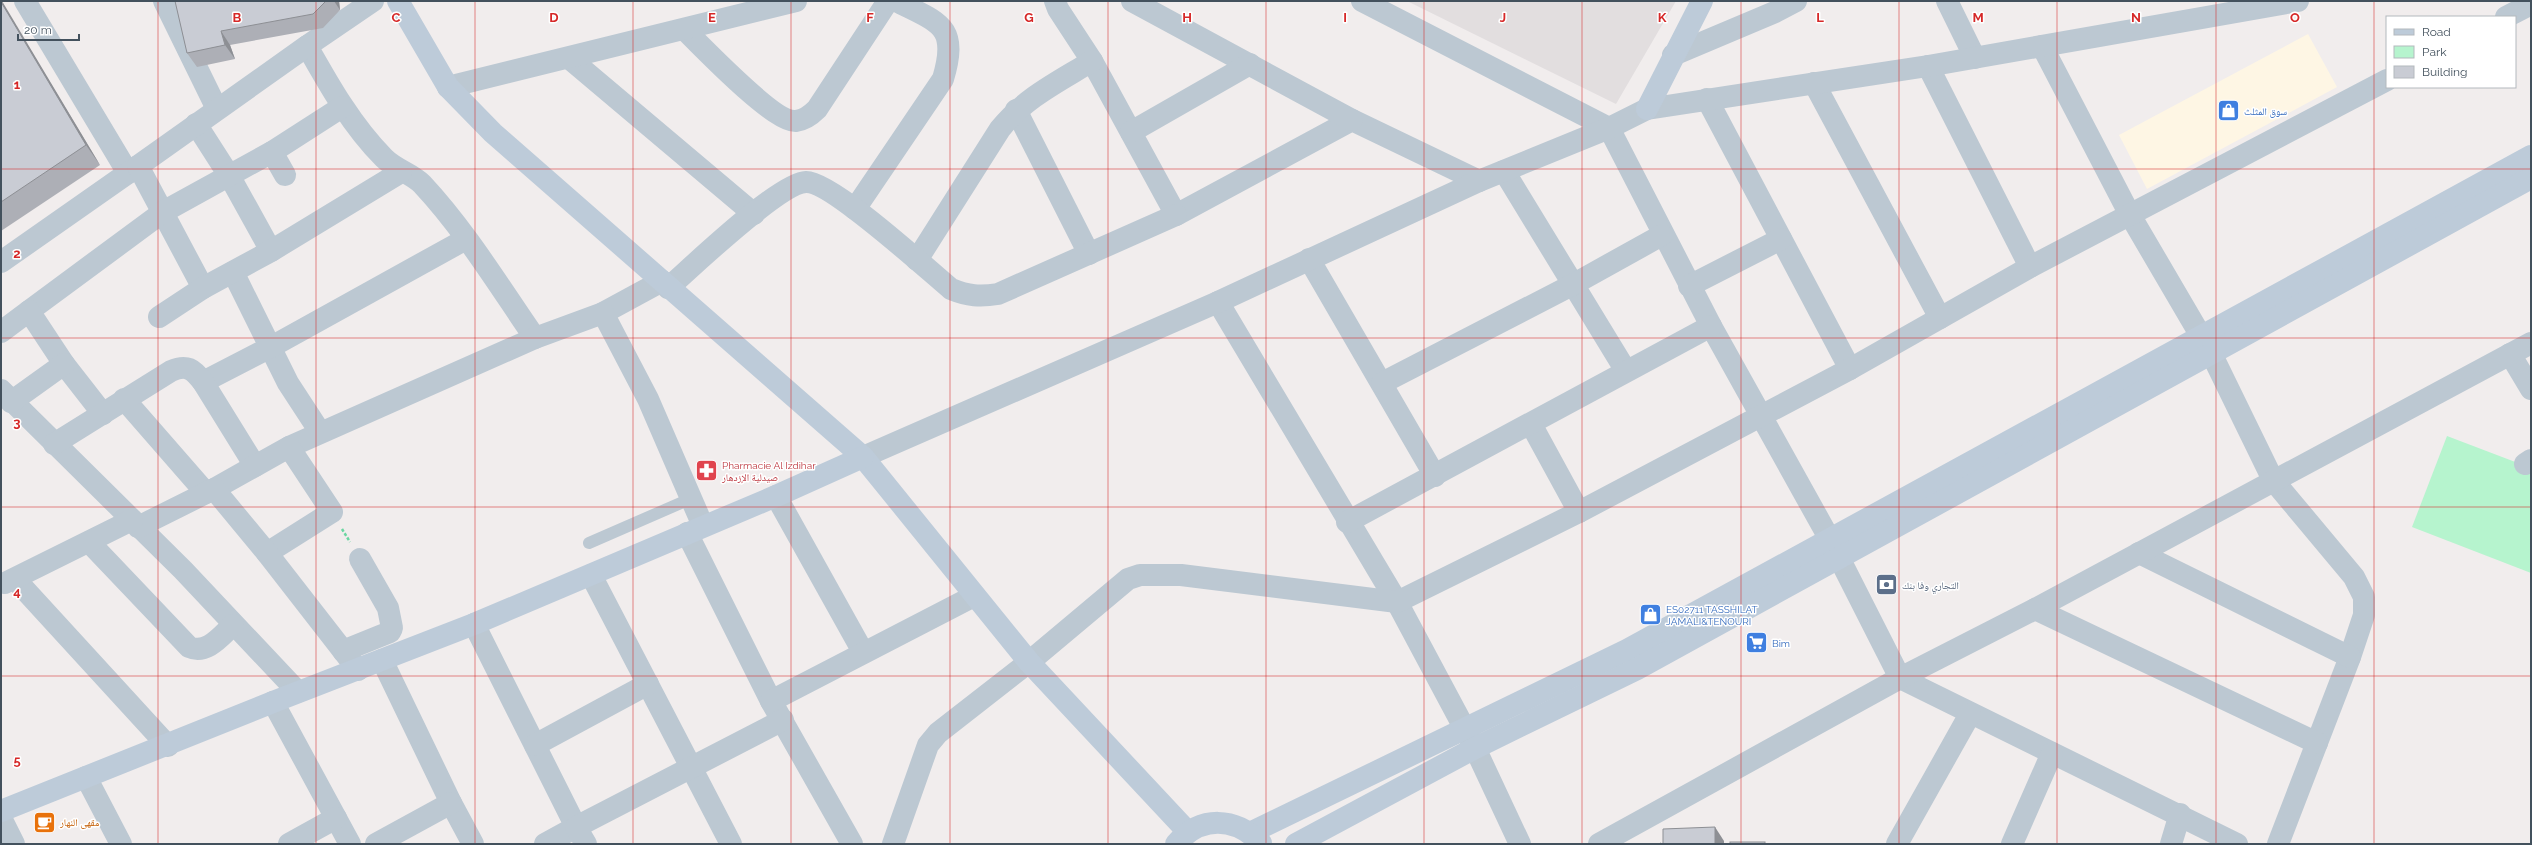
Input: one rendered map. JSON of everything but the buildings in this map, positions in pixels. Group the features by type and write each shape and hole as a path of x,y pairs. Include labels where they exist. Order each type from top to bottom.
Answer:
{"street":[{"path":"25,1 133,169 163,212 203,288"},
{"path":"164,1 217,109"},
{"path":"1,262 373,1"},
{"path":"398,1 448,87 493,133 665,285 863,456 974,596 1029,662 1182,838 1203,825 1219,822 1236,825 1256,838 1469,739 1637,669 2212,355 2531,178"},
{"path":"448,87 685,30 796,1"},
{"path":"685,30 767,107 784,119 796,121 805,119 817,109 888,1"},
{"path":"855,209 943,79 949,58 949,44 946,31 935,21 896,1"},
{"path":"1055,1 1058,9 1092,61 1176,216"},
{"path":"1132,1 1352,120 1479,181"},
{"path":"1362,1 1609,128 1662,235 1760,416 1829,538 1900,678 1970,714 2180,814 2237,844"},
{"path":"1648,109 1673,55 1702,1"},
{"path":"1673,55 1775,12 1796,1"},
{"path":"1947,1 1975,58"},
{"path":"1,811 168,746 298,692 474,624 695,529 776,496 863,456 1218,302 1479,181 1609,128 1648,109 1928,66 2291,2"},
{"path":"2508,16 2531,4"},
{"path":"307,46 342,107 384,158 401,172 409,175 422,184 466,239 535,338"},
{"path":"2042,46 2130,215 2212,355 2273,480 2360,587 2365,605 2364,615 2350,658 2278,844"},
{"path":"569,58 754,214"},
{"path":"917,260 1000,129 1016,110 1032,97 1092,61"},
{"path":"1131,132 1250,64"},
{"path":"1928,66 2030,267"},
{"path":"893,844 928,744 938,733 1029,662 1128,579 1140,575 1181,574 1397,602 1579,512 1850,369 2030,267 2386,81"},
{"path":"1814,83 1940,318"},
{"path":"1707,99 1850,369"},
{"path":"1,332 163,212 230,177 342,107"},
{"path":"1016,110 1089,254"},
{"path":"168,746 6,581 89,542 135,524 210,491 289,447 320,432 535,338 603,313 665,285 782,192 805,182 819,184 855,209 951,289 966,295 980,297 998,294 1176,216 1352,120"},
{"path":"196,124 230,177 271,251"},
{"path":"272,152 286,175"},
{"path":"1296,844 1469,739 1627,650 1829,538 2531,156"},
{"path":"1504,171 1626,371"},
{"path":"159,318 203,288 271,251 401,172"},
{"path":"1382,383 1574,284 1662,235"},
{"path":"203,382 271,347 466,239"},
{"path":"1689,286 1781,239"},
{"path":"1309,259 1382,383 1434,476"},
{"path":"233,272 288,383 320,432"},
{"path":"1218,302 1347,522 1397,602 1469,739 1520,844"},
{"path":"29,311 64,364 103,414"},
{"path":"603,313 648,399 690,499 695,529 771,701 852,844"},
{"path":"1347,522 1711,326"},
{"path":"1599,844 1900,678 2139,553 2531,343"},
{"path":"2510,354 2531,389"},
{"path":"64,364 6,396 135,524 298,692"},
{"path":"54,444 103,414 124,399 180,367 188,367 194,370 203,382 255,466"},
{"path":"124,399 267,553 358,670"},
{"path":"1531,424 1579,512"},
{"path":"267,553 332,512 289,447"},
{"path":"776,496 863,652"},
{"path":"89,542 189,647 199,650 206,648 233,624"},
{"path":"2139,553 2350,658"},
{"path":"343,651 390,632 392,628 388,608 360,558"},
{"path":"591,574 731,844"},
{"path":"771,701 863,652 974,596"},
{"path":"2035,608 2317,743"},
{"path":"474,624 581,835"},
{"path":"382,660 451,803 473,844"},
{"path":"535,745 648,684"},
{"path":"273,702 350,844"},
{"path":"1898,844 1970,714"},
{"path":"545,844 581,835 692,768 783,720"},
{"path":"2012,844 2052,753"},
{"path":"86,777 121,844"},
{"path":"376,844 451,803"},
{"path":"2170,844 2180,814"},
{"path":"1,818 14,844"},
{"path":"290,844 336,818"}],"lane":[{"path":"589,543 690,499"}],"path":[{"path":"332,512 360,558"}],"shaded area":[{"path":"1407,1 1676,1 1616,104"},
{"name":"سوق المثلث","path":"2308,34 2337,87 2147,189 2119,135"}],"green space":[{"path":"2447,436 2531,468 2531,573 2412,527"}],"place":[{"name":"سوق المثلث","path":"2228,111"},
{"name":"Pharmacie Al Izdihar صيدلية الإزدهار","path":"706,471"},
{"name":"التجاري وفا بنك","path":"1887,585"},
{"name":"ES02711 TASSHILAT JAMALI&TENOURI","path":"1651,615"},
{"name":"Bim","path":"1757,643"},
{"name":"مقهى النهار","path":"45,822"}]}
